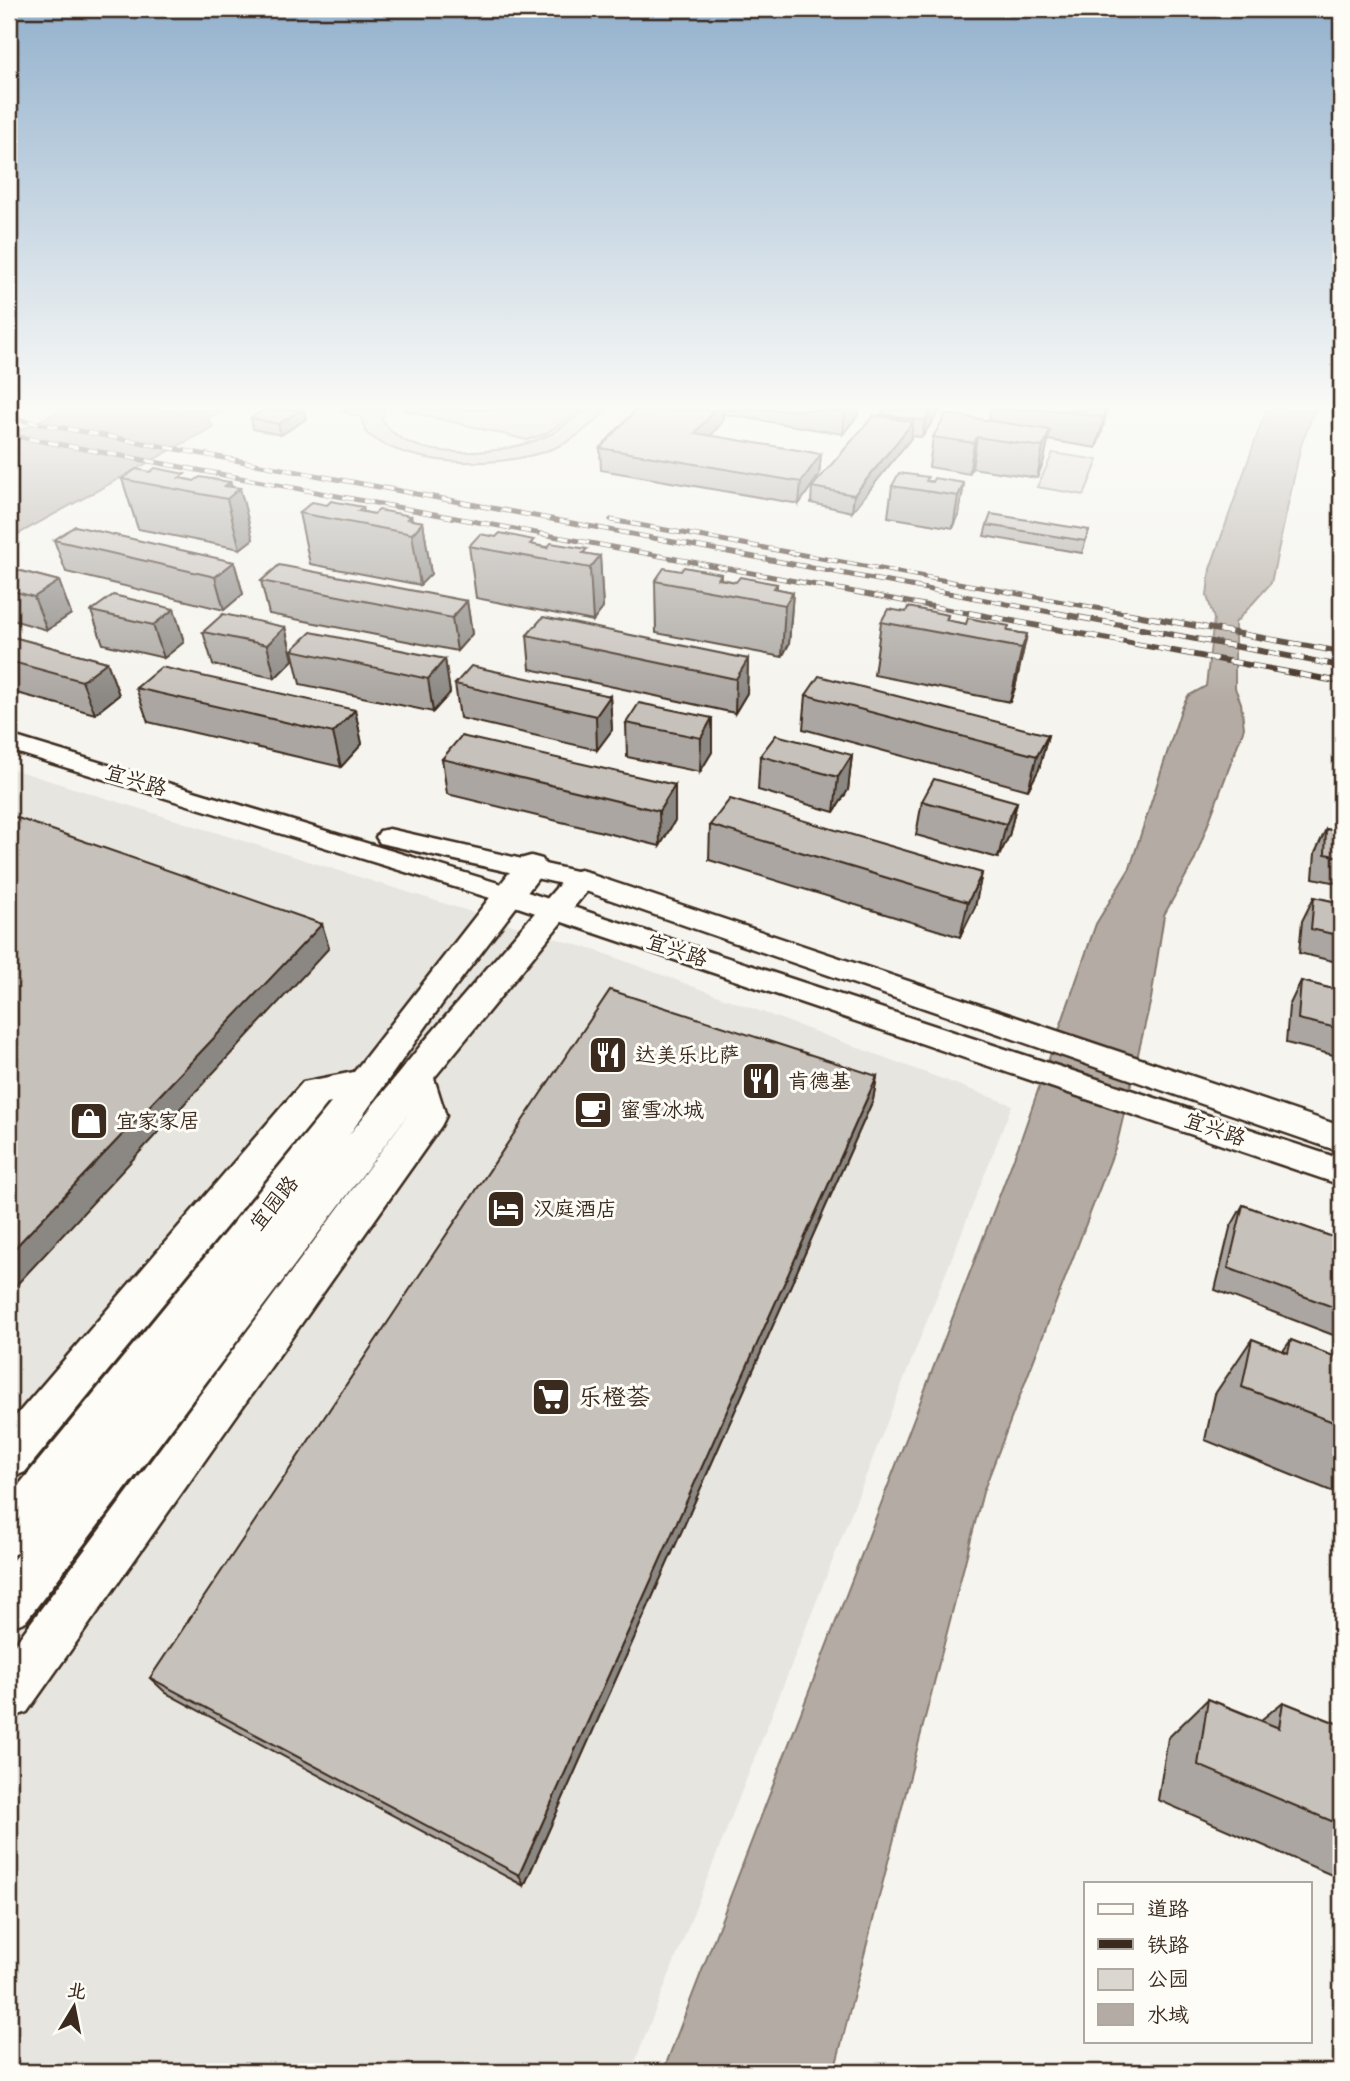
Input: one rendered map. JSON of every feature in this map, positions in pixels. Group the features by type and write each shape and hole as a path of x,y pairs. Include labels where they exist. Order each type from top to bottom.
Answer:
{"main road":[{"name":"宜园路","path":"9,1533 333,1129 520,880"},
{"name":"宜园路","path":"9,1604 416,1077 580,880"},
{"path":"9,1694 428,1116 416,1077"},
{"path":"9,1457 316,1092 366,1084"}],"street":[{"name":"宜兴路","path":"9,729 450,853 520,880 554,909 1341,1172"},
{"name":"宜兴路","path":"9,742 520,880 580,880 1014,1025 1341,1139"}],"shaded area":[{"path":"9,768 603,953 1012,1105 631,2072 9,2072"}],"water":[{"path":"9,507 67,507 9,539"},
{"path":"1232,507 1287,507 1271,583 1235,623 1235,688 1241,703 1244,728 1194,861 1164,915 1151,999 1117,1143 983,1492 834,2072 663,2072 1020,1142 1096,924 1130,868 1181,710 1188,696 1206,686 1214,619 1207,596 1210,569"}],"building":[{"path":"306,507 363,507 358,511 374,514 379,510 411,516 407,519 423,522 412,534 299,513"},
{"path":"991,514 1089,530 1085,541 987,525"},
{"path":"75,526 234,562 215,577 54,540"},
{"path":"500,533 534,540 530,544 547,548 551,543 587,549 583,553 600,556 590,568 469,546 480,534 496,537"},
{"path":"279,565 467,601 452,618 261,581"},
{"path":"684,567 721,574 718,579 736,582 740,577 777,584 774,588 793,592 785,605 655,581 664,568 681,571"},
{"path":"9,568 59,581 34,597 9,590"},
{"path":"113,595 174,609 153,625 91,611"},
{"path":"908,607 948,615 946,620 966,624 968,618 1009,626 1007,631 1027,634 1022,648 881,622 888,609 906,612"},
{"path":"223,614 285,627 267,645 203,632"},
{"path":"543,617 748,659 736,679 527,635"},
{"path":"311,632 445,659 428,679 292,650"},
{"path":"9,636 107,662 82,681 9,661"},
{"path":"471,666 610,696 596,716 455,684"},
{"path":"161,667 355,710 333,733 136,688"},
{"path":"819,676 1048,735 1037,756 806,695"},
{"path":"639,703 712,718 701,738 626,723"},
{"path":"776,735 852,755 838,777 760,756"},
{"path":"461,736 675,785 659,811 442,759"},
{"path":"934,779 1017,802 1006,824 922,801"},
{"path":"730,799 982,873 968,902 710,825"},
{"name":"宜家家居","path":"9,815 322,924 9,1254"},
{"path":"1326,829 1341,832 1341,857 1325,854"},
{"path":"1314,897 1341,903 1341,936 1311,929"},
{"path":"1301,981 1341,991 1341,1029 1298,1019"},
{"name":"乐橙荟","path":"610,990 877,1076 519,1875 150,1678"},
{"path":"1243,1205 1341,1240 1341,1310 1228,1268"},
{"path":"1252,1339 1288,1353 1291,1340 1341,1359 1341,1425 1242,1387"},
{"path":"1208,1699 1279,1728 1283,1702 1341,1725 1341,1825 1198,1765"}],"railway":[{"path":"397,507 978,615"},
{"path":"487,507 1066,615"},
{"path":"611,520 1135,615"},
{"path":"969,613 1341,682"},
{"path":"1056,613 1341,666"},
{"path":"1125,613 1341,652"}],"place":[{"name":"达美乐比萨","path":"608,1055"},
{"name":"肯德基","path":"761,1081"},
{"name":"蜜雪冰城","path":"593,1110"},
{"name":"宜家家居","path":"89,1121"},
{"name":"汉庭酒店","path":"506,1209"},
{"name":"乐橙荟","path":"551,1397"}]}
